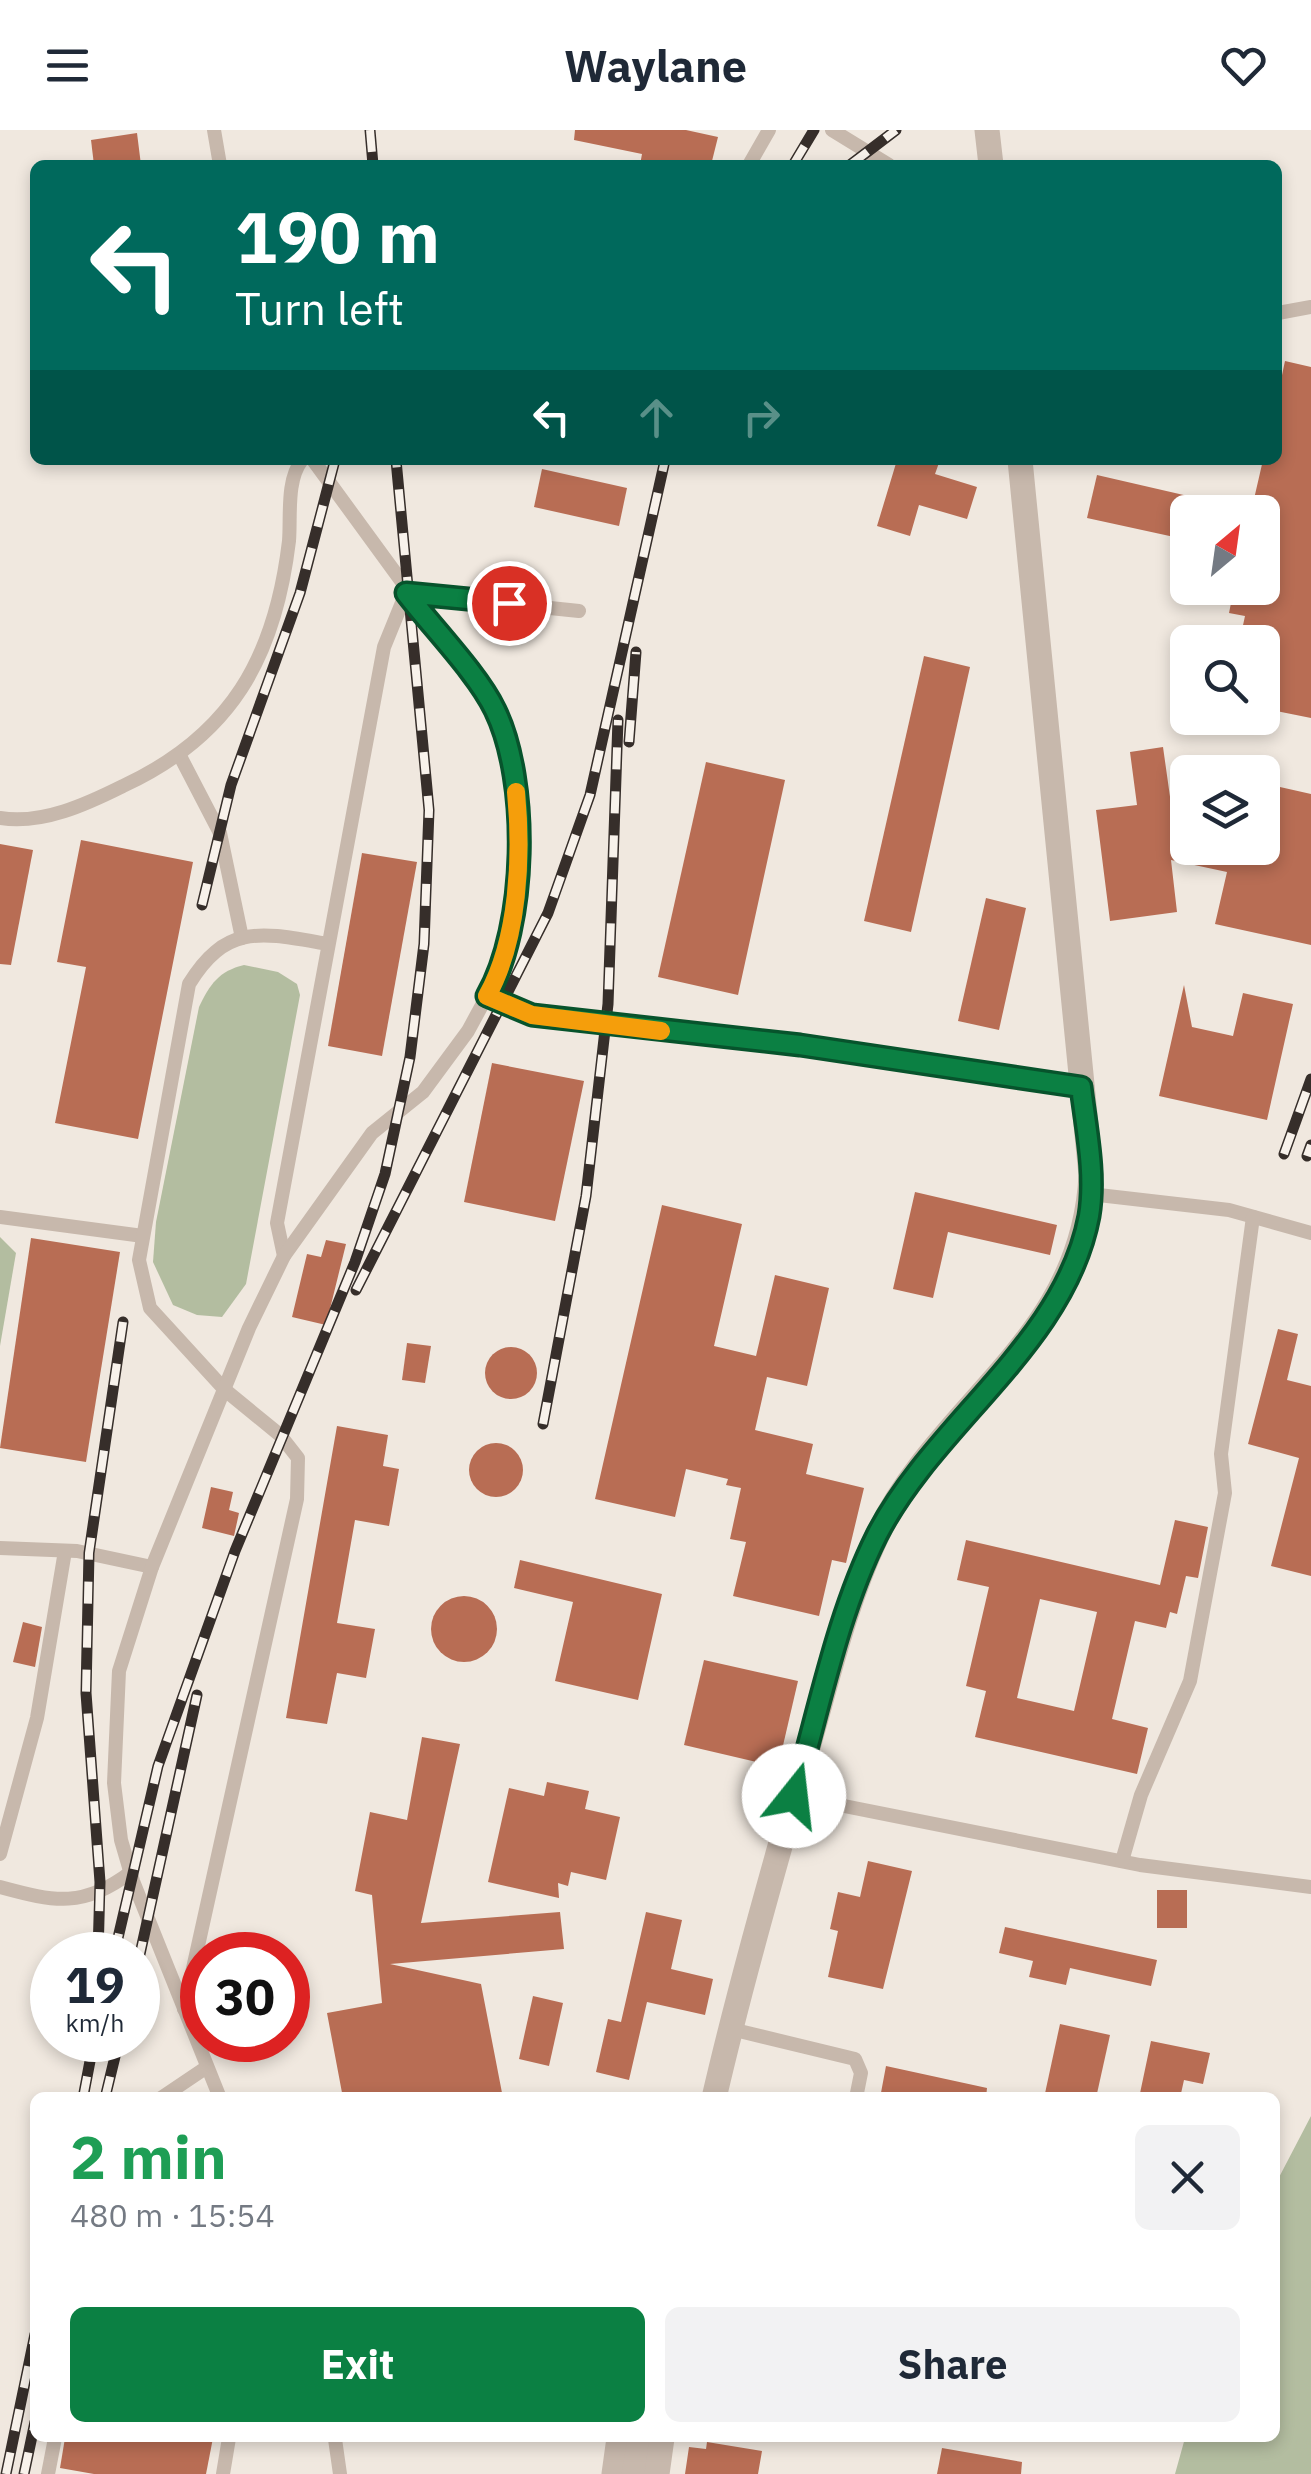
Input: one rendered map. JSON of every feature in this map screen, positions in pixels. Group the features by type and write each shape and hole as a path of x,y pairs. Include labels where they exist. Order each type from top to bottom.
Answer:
{"street":[{"path":"987,130 990,160"},
{"path":"715,2092 837,1646 876,1537 939,1441 1034,1336 1062,1294 1086,1228 1090,1194 1081,1087 1020,465"},
{"path":"614,2474 618,2442"},
{"path":"634,2474 639,2442"},
{"path":"657,2474 661,2442"}],"lane":[{"path":"214,130 219,160"},
{"path":"752,160 769,130"},
{"path":"832,130 881,160"},
{"path":"1282,312 1311,307"},
{"path":"0,818 12,820 71,809 180,756 224,717 265,639 286,568 293,485 300,465"},
{"path":"180,1999 121,1840 114,1782 119,1671 152,1567 284,1256 372,1133 423,1092 487,996 510,929 514,895 519,826 513,762 494,708 316,465"},
{"path":"406,593 579,611"},
{"path":"284,1256 277,1223 328,944 384,647 406,593"},
{"path":"180,756 220,833 242,938"},
{"path":"201,1932 296,1500 298,1458 280,1435 224,1390 150,1308 139,1260 189,984 208,952 242,938 277,936 328,944"},
{"path":"487,996 532,1015 800,1045 1081,1087"},
{"path":"1090,1194 1254,1217 1311,1233"},
{"path":"0,1217 144,1236"},
{"path":"1122,1861 1141,1795 1190,1681 1206,1606 1225,1494 1221,1454 1254,1217"},
{"path":"0,1548 64,1550 152,1567"},
{"path":"0,1854 37,1718 64,1550"},
{"path":"794,1796 1122,1861 1311,1888"},
{"path":"0,1887 42,1898 100,1896 130,1872"},
{"path":"731,2029 855,2059 861,2072 857,2092"},
{"path":"205,2062 218,2092"},
{"path":"170,2092 207,2066"},
{"path":"48,2474 53,2442"},
{"path":"223,2474 228,2442"},
{"path":"335,2442 340,2474"}],"green space":[{"path":"244,965 278,972 297,984 300,995 246,1284 222,1317 197,1315 173,1305 153,1262 156,1222 199,1007 216,980"},
{"path":"0,1237 16,1253 0,1346"},
{"path":"1311,2116 1311,2474 1175,2474 1184,2442 1280,2442 1280,2175"}],"building":[{"path":"575,130 686,130 718,137 712,160 641,160 642,154 574,140"},
{"path":"137,133 140,160 93,160 91,140"},
{"path":"1285,361 1311,367 1311,718 1280,712 1280,625 1243,625 1245,616 1229,613 1231,605 1280,605 1280,495 1255,495 1262,465 1282,465"},
{"path":"895,465 938,465 935,474 977,487 967,519 919,505 910,536 877,526"},
{"path":"542,469 627,488 619,526 534,507"},
{"path":"1097,475 1184,495 1170,495 1170,536 1087,518"},
{"path":"924,656 970,667 911,932 864,921"},
{"path":"1163,747 1170,797 1170,865 1177,912 1110,921 1096,810 1137,805 1130,752"},
{"path":"706,762 785,780 738,995 658,977"},
{"path":"1280,787 1311,794 1311,945 1215,924 1227,872 1194,865 1280,865"},
{"path":"81,840 193,862 138,1139 55,1123 86,967 57,962"},
{"path":"0,844 33,850 11,965 0,964"},
{"path":"362,853 417,862 382,1056 328,1046"},
{"path":"986,898 1026,908 999,1030 958,1021"},
{"path":"1184,985 1192,1027 1233,1036 1243,993 1293,1004 1267,1120 1159,1096"},
{"path":"492,1063 584,1081 555,1221 464,1202"},
{"path":"915,1192 1057,1225 1050,1255 948,1232 933,1298 893,1289"},
{"path":"662,1205 742,1224 714,1346 756,1356 775,1275 829,1288 807,1386 767,1377 755,1430 813,1444 806,1474 864,1488 846,1563 832,1560 819,1616 733,1596 746,1542 730,1539 741,1488 726,1485 728,1479 686,1469 675,1517 595,1499"},
{"path":"31,1238 120,1252 86,1462 0,1448"},
{"path":"326,1240 346,1244 326,1325 292,1317 307,1254 321,1257"},
{"path":"1278,1329 1298,1334 1287,1380 1311,1386 1311,1576 1271,1566 1299,1458 1248,1444"},
{"path":"407,1343 431,1346 425,1383 402,1380"},
{"path":"511,1347 529,1355 537,1373 529,1391 511,1399 493,1391 485,1373 493,1355"},
{"path":"337,1426 388,1435 383,1466 399,1469 389,1526 355,1520 337,1623 375,1629 366,1678 337,1673 327,1724 286,1718"},
{"path":"496,1443 515,1451 523,1470 515,1489 496,1497 477,1489 469,1470 477,1451"},
{"path":"211,1487 233,1492 229,1510 239,1513 234,1536 202,1528"},
{"path":"1175,1520 1208,1527 1198,1578 1186,1576 1177,1614 1170,1612 1166,1628 1135,1621 1112,1719 1148,1728 1137,1774 975,1737 986,1691 966,1686 989,1587 957,1580 966,1540 1160,1585","holes":["1040,1599 1097,1612 1074,1711 1017,1698"]},
{"path":"520,1560 662,1594 638,1700 555,1681 573,1602 514,1588"},
{"path":"464,1596 488,1605 497,1629 488,1653 464,1662 440,1653 431,1629 440,1605"},
{"path":"23,1622 42,1627 35,1667 13,1662"},
{"path":"704,1660 798,1681 778,1767 684,1745"},
{"path":"422,1737 460,1744 421,1923 560,1912 564,1949 390,1964 481,1984 502,2092 342,2092 327,2013 382,2003 372,1895 355,1891 370,1812 407,1820"},
{"path":"547,1782 589,1791 585,1809 620,1817 606,1880 571,1872 568,1886 558,1883 559,1898 488,1882 509,1788 544,1796"},
{"path":"868,1861 912,1871 883,1989 828,1977 838,1931 830,1929 838,1892 860,1897"},
{"path":"1157,1890 1187,1890 1187,1928 1157,1928"},
{"path":"646,1912 682,1920 671,1969 713,1979 705,2015 647,2002 629,2080 596,2072 608,2019 621,2022"},
{"path":"1005,1927 1157,1960 1151,1986 1070,1968 1066,1985 1029,1977 1033,1961 999,1953"},
{"path":"533,1996 563,2003 549,2066 519,2059"},
{"path":"1060,2024 1110,2035 1097,2092 1045,2092"},
{"path":"1151,2041 1210,2053 1203,2084 1184,2080 1181,2092 1140,2092"},
{"path":"886,2066 987,2088 987,2092 881,2092"},
{"path":"64,2442 212,2442 206,2474 94,2474 60,2468"},
{"path":"707,2442 762,2451 758,2474 685,2474 689,2447 706,2449"},
{"path":"942,2448 1022,2462 1021,2474 937,2474"}],"railway":[{"path":"370,130 373,160"},
{"path":"796,160 814,130"},
{"path":"857,160 896,130"},
{"path":"202,905 231,785 300,593 334,465"},
{"path":"119,1932 158,1766 235,1551 355,1262 385,1174 410,1057 424,944 429,810 396,465"},
{"path":"356,1290 548,913 590,795 664,465"},
{"path":"629,742 636,652"},
{"path":"543,1424 586,1196 608,1004 618,720"},
{"path":"1284,1154 1311,1079"},
{"path":"1307,1156 1311,1145"},
{"path":"99,1932 100,1882 86,1693 89,1553 123,1322"},
{"path":"145,1932 197,1695"},
{"path":"84,2092 90,2062"},
{"path":"106,2092 114,2062"},
{"path":"6,2474 30,2358"},
{"path":"24,2474 31,2442"}],"slow traffic":[{"path":"516,792 519,826 510,929 487,996 532,1015 661,1031"}],"route":[{"path":"509,603 406,593 494,708 513,762 519,826 514,895 510,929 487,996 532,1015 800,1045 1081,1087 1091,1175 1089,1214 1062,1294 1034,1336 939,1441 876,1537 837,1646 794,1796"}]}
